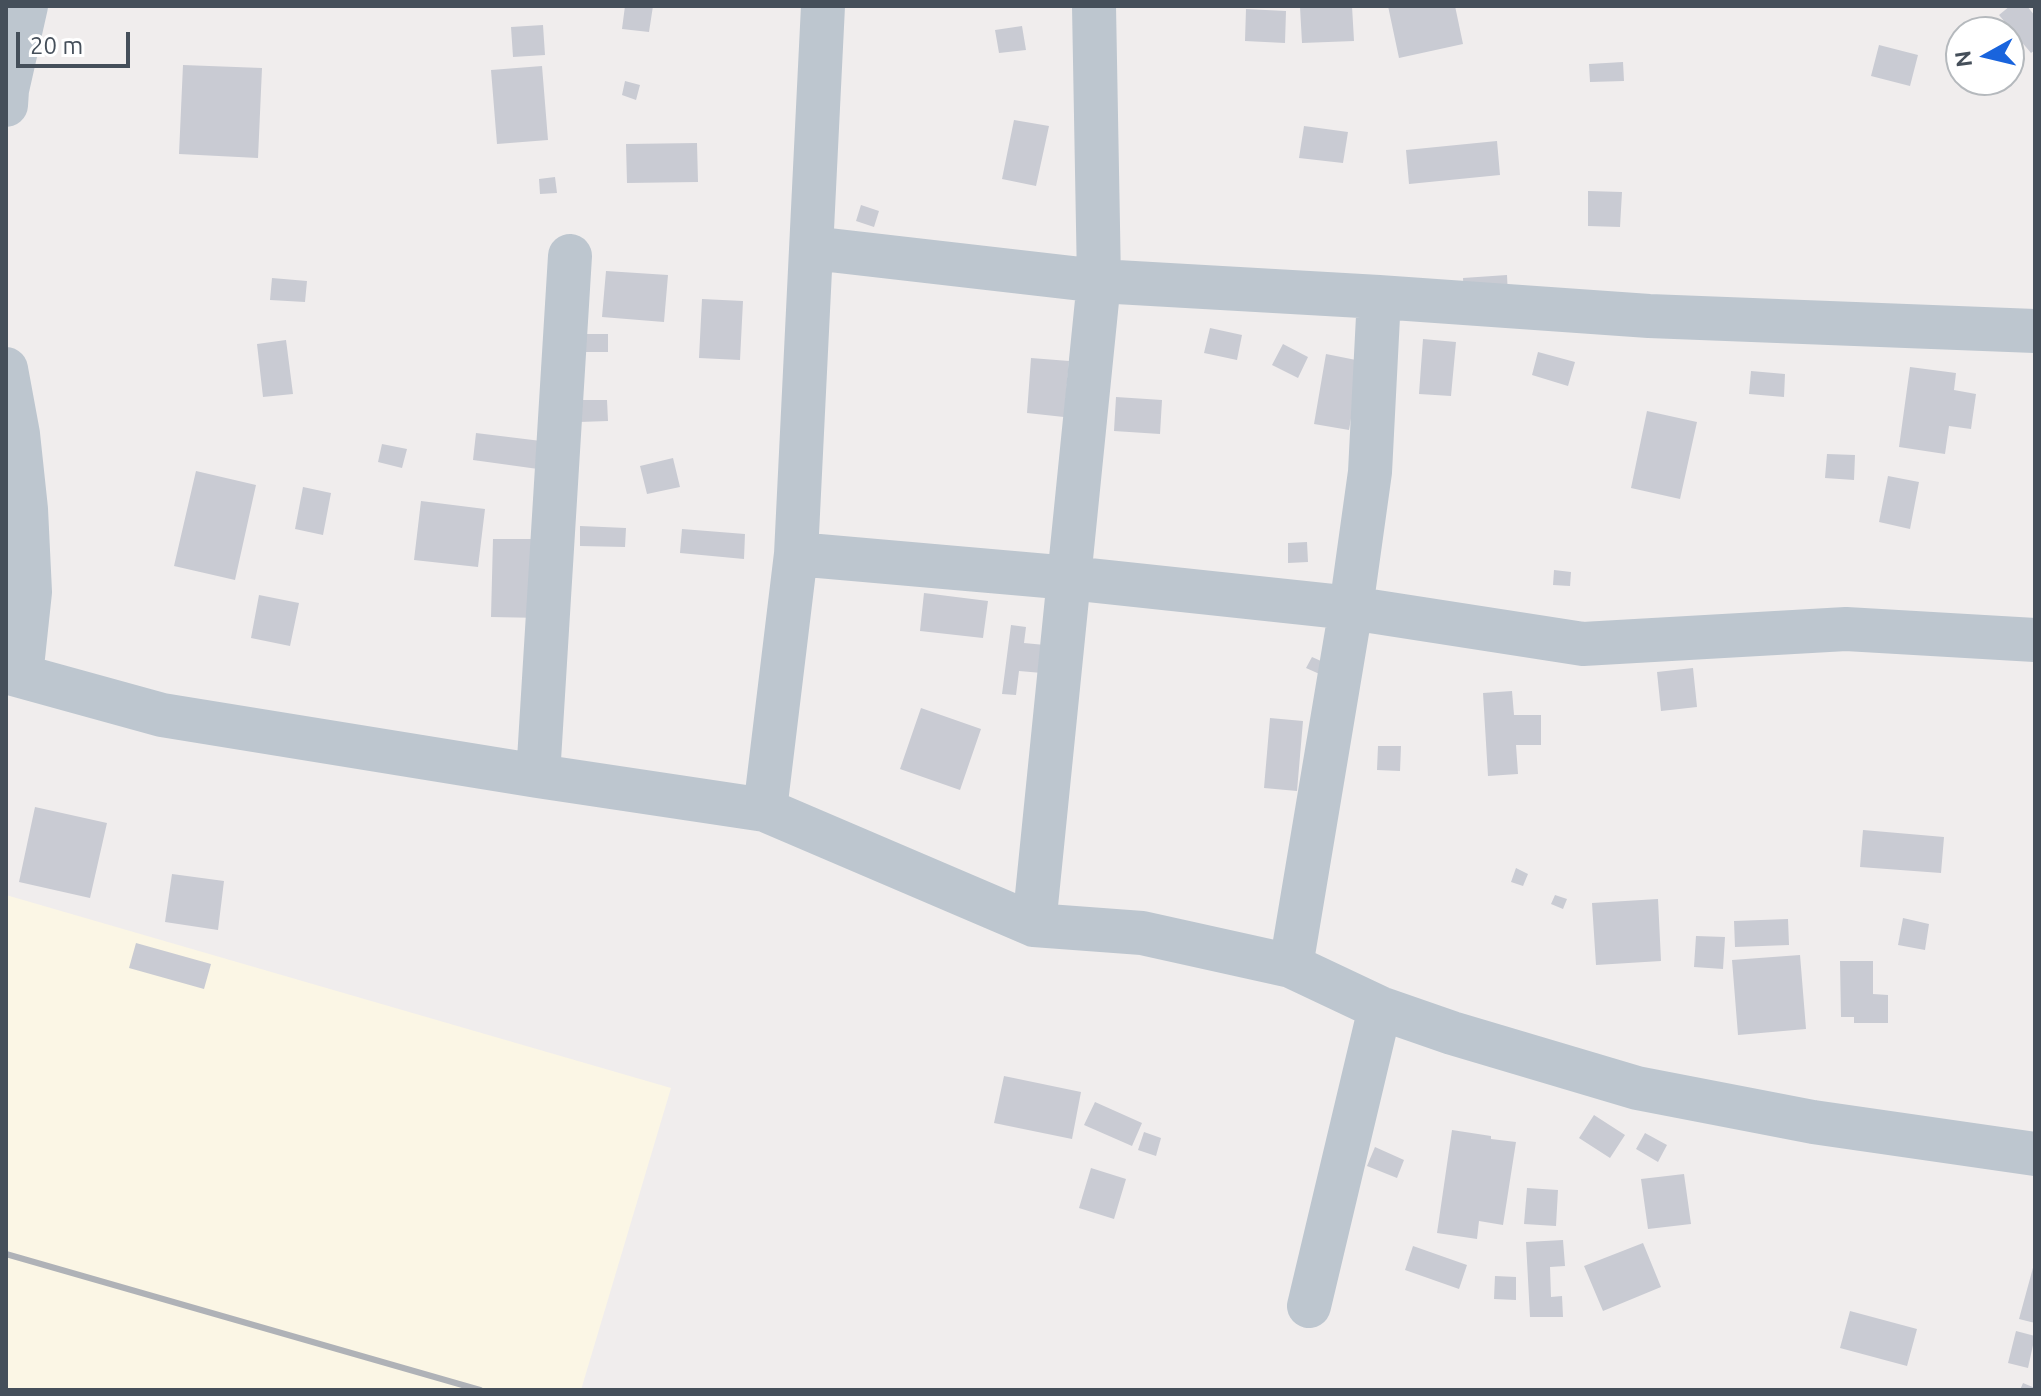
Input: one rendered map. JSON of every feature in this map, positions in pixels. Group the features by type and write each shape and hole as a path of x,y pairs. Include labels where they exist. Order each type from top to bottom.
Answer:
{"street":[{"path":"6,105 26,6"},
{"path":"765,810 796,554 823,6"},
{"path":"1034,925 1099,281 1094,6"},
{"path":"812,248 1099,281 1649,316 2035,331"},
{"path":"538,776 570,256"},
{"path":"1291,966 1351,608 1370,472 1379,297"},
{"path":"6,369 18,434 30,592 14,674 162,715 765,810 1034,925 1142,933 1291,966 1380,1008 1452,1033 1637,1088 1813,1122 2035,1154"},
{"path":"796,554 1070,578 1351,608 1583,644 1846,629 2035,640"},
{"path":"1309,1306 1380,1008"}],"shaded area":[{"path":"6,895 671,1088 581,1390 6,1390"}],"building":[{"path":"625,6 653,6 649,32 622,29"},
{"path":"1352,6 1354,41 1302,43 1300,7"},
{"path":"1388,6 1455,6 1463,44 1399,58"},
{"path":"2010,6 2027,6 2035,16 2035,50 2031,53 2025,46 2025,16 1999,15"},
{"path":"1246,9 1286,11 1285,43 1245,41"},
{"path":"543,25 545,55 513,57 511,27"},
{"path":"1022,26 1026,50 999,53 995,30"},
{"path":"1879,45 1918,55 1910,86 1871,76"},
{"path":"1623,62 1624,81 1590,82 1589,64"},
{"path":"183,65 262,68 258,158 179,154"},
{"path":"542,66 548,140 497,144 491,70"},
{"path":"625,81 640,85 636,100 622,95"},
{"path":"1014,120 1049,126 1036,186 1002,179"},
{"path":"1304,126 1348,132 1343,163 1299,158"},
{"path":"1497,141 1500,175 1409,184 1406,150"},
{"path":"697,143 698,182 627,183 626,144"},
{"path":"555,177 557,193 540,194 539,179"},
{"path":"1588,191 1622,192 1620,227 1588,226"},
{"path":"861,205 879,211 874,227 856,221"},
{"path":"606,271 668,275 664,322 602,317"},
{"path":"1507,275 1508,297 1464,300 1463,278"},
{"path":"272,278 307,281 305,302 270,300"},
{"path":"702,299 743,301 740,360 699,358"},
{"path":"1210,328 1242,335 1237,360 1204,353"},
{"path":"581,334 608,334 608,352 582,352"},
{"path":"1423,339 1456,342 1451,396 1419,394"},
{"path":"286,340 293,394 263,397 257,344"},
{"path":"1283,344 1308,357 1298,378 1272,365"},
{"path":"1538,352 1575,362 1568,386 1532,375"},
{"path":"1326,354 1361,361 1349,430 1314,424"},
{"path":"1031,358 1069,361 1064,417 1027,413"},
{"path":"1910,367 1956,373 1954,390 1976,394 1971,429 1949,426 1945,454 1899,447"},
{"path":"1751,371 1785,374 1784,397 1749,394"},
{"path":"1116,397 1162,400 1160,434 1114,431"},
{"path":"578,400 607,400 608,421 579,422"},
{"path":"1647,411 1697,422 1680,499 1631,488"},
{"path":"476,433 541,441 538,469 473,460"},
{"path":"382,444 407,449 402,468 378,462"},
{"path":"1827,454 1855,455 1854,480 1825,478"},
{"path":"673,458 680,487 647,494 640,466"},
{"path":"196,471 256,485 235,580 174,566"},
{"path":"1888,476 1919,482 1910,529 1879,522"},
{"path":"303,487 331,493 323,535 295,529"},
{"path":"421,501 485,509 478,567 414,560"},
{"path":"580,526 626,528 625,547 580,546"},
{"path":"682,529 745,534 744,559 680,553"},
{"path":"493,539 543,539 542,618 491,617"},
{"path":"1307,542 1308,562 1288,563 1288,543"},
{"path":"1554,570 1571,572 1570,586 1553,585"},
{"path":"924,593 988,601 983,638 920,631"},
{"path":"259,595 299,603 290,646 251,638"},
{"path":"1011,625 1026,627 1024,643 1045,645 1042,673 1019,671 1016,695 1002,694"},
{"path":"1312,657 1330,665 1324,676 1306,668"},
{"path":"1693,668 1697,707 1661,711 1657,672"},
{"path":"1512,691 1514,715 1541,715 1541,745 1516,745 1518,774 1488,776 1483,693"},
{"path":"921,708 981,729 960,790 900,769"},
{"path":"1270,718 1303,721 1297,791 1264,788"},
{"path":"1378,746 1401,746 1400,771 1377,770"},
{"path":"35,807 107,823 90,898 19,882"},
{"path":"1863,830 1944,837 1941,873 1860,867"},
{"path":"1516,868 1528,874 1523,886 1511,882"},
{"path":"172,874 224,881 218,930 165,922"},
{"path":"1555,895 1567,899 1563,909 1551,904"},
{"path":"1658,899 1661,961 1596,965 1592,903"},
{"path":"1903,918 1929,924 1925,950 1898,945"},
{"path":"1788,919 1789,945 1735,947 1734,921"},
{"path":"1696,936 1725,937 1723,969 1694,967"},
{"path":"136,943 211,964 204,989 129,968"},
{"path":"1800,955 1806,1029 1738,1035 1732,960"},
{"path":"1840,961 1873,961 1873,994 1888,995 1888,1023 1854,1023 1854,1017 1841,1017"},
{"path":"1004,1076 1081,1092 1072,1139 994,1123"},
{"path":"1095,1102 1142,1123 1132,1146 1084,1125"},
{"path":"1594,1115 1625,1135 1610,1158 1579,1138"},
{"path":"1452,1130 1516,1142 1503,1225 1479,1221 1477,1239 1437,1233"},
{"path":"1144,1132 1161,1138 1156,1156 1138,1150"},
{"path":"1645,1133 1667,1145 1658,1162 1636,1149"},
{"path":"1375,1147 1404,1160 1397,1178 1367,1166"},
{"path":"1091,1168 1126,1179 1114,1219 1079,1208"},
{"path":"1684,1174 1691,1224 1648,1229 1641,1179"},
{"path":"1527,1188 1558,1190 1556,1226 1524,1224"},
{"path":"1563,1240 1565,1266 1550,1267 1551,1297 1562,1296 1563,1317 1530,1317 1526,1242"},
{"path":"1643,1243 1661,1287 1603,1311 1584,1266"},
{"path":"1413,1246 1467,1265 1459,1289 1405,1270"},
{"path":"2035,1264 2035,1323 2019,1319"},
{"path":"1495,1276 1516,1277 1516,1300 1494,1299"},
{"path":"1850,1311 1917,1329 1907,1366 1840,1348"},
{"path":"2016,1331 2035,1336 2028,1368 2008,1363"},
{"path":"2023,1383 2035,1388 2035,1390 2020,1390"}],"railway":[{"path":"6,1254 480,1390"}]}
